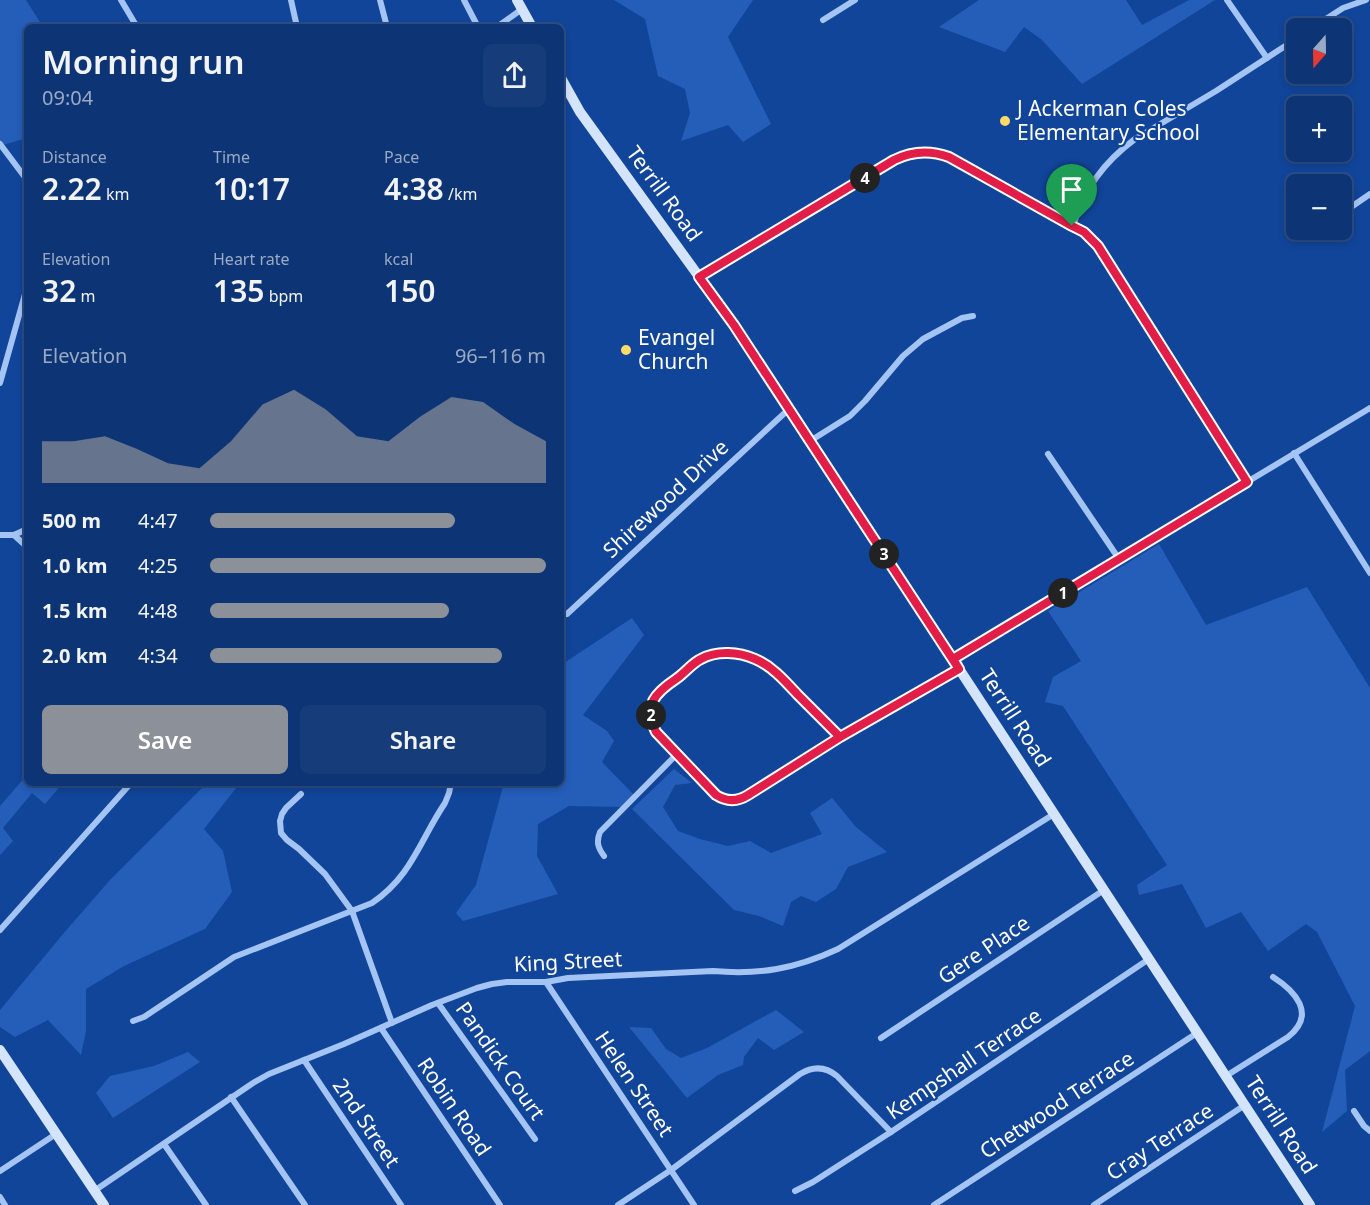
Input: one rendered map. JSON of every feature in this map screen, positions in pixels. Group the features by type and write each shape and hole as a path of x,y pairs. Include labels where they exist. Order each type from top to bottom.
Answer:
{"street":[{"path":"122,0 135,24"},
{"path":"291,0 296,24"},
{"path":"380,0 386,24"},
{"path":"464,0 476,24"},
{"path":"823,20 855,0"},
{"path":"1227,0 1267,58"},
{"path":"1328,18 1366,0"},
{"path":"500,24 519,4 530,24"},
{"path":"1072,226 1091,183 1100,170 1122,148 1286,46"},
{"name":"Terrill Road","path":"564,83 580,111 734,325 1310,1205"},
{"path":"0,144 24,176"},
{"path":"699,277 894,160 918,152 930,152 949,157 1084,232 1098,246 1247,482"},
{"path":"1352,206 1370,194"},
{"path":"0,383 24,298"},
{"path":"810,441 850,416 903,356 923,339 962,318 973,316"},
{"path":"953,659 1370,408"},
{"name":"Shirewood Drive","path":"567,614 789,409"},
{"path":"1294,453 1370,573"},
{"path":"1048,454 1119,559"},
{"path":"0,535 14,535 24,530"},
{"path":"14,535 24,544"},
{"path":"840,737 770,667 750,657 736,654 722,654 700,659 664,686 654,698 651,711 656,732 716,795 732,801 743,798 840,737 959,669"},
{"path":"604,856 597,843 600,832 677,754"},
{"path":"0,930 128,786"},
{"path":"134,1021 144,1017 234,957 372,903 382,896 393,887 412,862 445,803 450,786"},
{"path":"301,794 282,814 281,833 324,874 352,911 392,1023"},
{"name":"King Street","path":"94,1191 231,1097 269,1074 438,1003 492,984 507,982 546,982 568,978 713,971 756,973 798,965 838,949 1054,814"},
{"name":"Gere Place","path":"881,1038 1104,890"},
{"name":"Kempshall Terrace","path":"795,1191 891,1132 1149,959"},
{"path":"1226,1076 1288,1037 1299,1024 1301,1012 1299,1001 1287,987 1272,977"},
{"name":"Helen Street","path":"546,982 694,1205"},
{"name":"Pandick Court","path":"438,1003 536,1138"},
{"name":"Robin Road","path":"381,1028 500,1205"},
{"name":"Chetwood Terrace","path":"934,1205 1197,1033"},
{"path":"0,1050 104,1205"},
{"name":"2nd Street","path":"304,1060 401,1205"},
{"path":"618,1205 671,1170 800,1074 810,1069 827,1069 832,1072 891,1132"},
{"path":"231,1097 304,1205"},
{"name":"Cray Terrace","path":"1094,1205 1245,1106"},
{"path":"1354,1111 1370,1131"},
{"path":"0,1171 56,1134"},
{"path":"164,1144 206,1205"},
{"path":"0,1197 5,1205"}],"shaded area":[{"path":"0,0 26,0 41,24 24,24 24,139 0,148"},
{"path":"614,0 753,0 728,37 771,124 743,142 728,125 681,141 690,113 685,89 658,76 645,19"},
{"path":"979,0 1126,0 1142,25 1189,0 1215,0 1082,84 1042,40 1024,27 1005,52 939,27"},
{"path":"1159,544 1206,625 1307,587 1370,688 1370,1051 1345,1070 1347,1111 1322,1132 1355,1006 1317,932 1306,924 1268,951 1241,912 1206,928 1182,884 1139,895 1137,885 1167,865 1063,706 1045,702 1053,677 1081,661 1048,611"},
{"path":"632,618 644,635 583,715 607,731 614,741 602,762 635,796 624,807 569,806 538,824 537,856 558,894 463,921 456,913 476,885 503,786 564,786 564,663"},
{"path":"674,769 692,783 675,785 663,807 678,831 728,846 750,841 771,853 822,834 810,813 832,798 856,827 887,852 848,867 836,889 816,902 801,896 791,902 783,926 759,916 734,910 632,809"},
{"path":"24,778 24,786 60,786 45,804 32,793 3,828 13,841 0,855 0,806"},
{"path":"204,786 238,786 204,829 223,851 232,892 205,929 124,966 86,989 86,1031 81,1055 48,1020 15,1037 0,1027 0,1010 110,880"},
{"path":"776,1010 804,1032 774,1050 758,1038 744,1057 743,1065 718,1075 687,1098 629,1027 651,1028 666,1049 681,1058 707,1048"},
{"path":"188,1052 200,1062 113,1118 96,1093 110,1076 154,1066"}],"place":[{"name":"J Ackerman Coles Elementary School","path":"1005,121"},
{"name":"Evangel Church","path":"626,350"}],"route":[{"path":"1072,226 949,157 930,152 918,152 894,160 699,277 734,325 959,669 900,703 840,737 764,663 736,654 714,655 700,659 658,692 652,704 651,718 656,732 716,795 732,801 743,798 840,737 959,669 953,659 1247,482 1098,246 1084,232 1072,226"}]}
